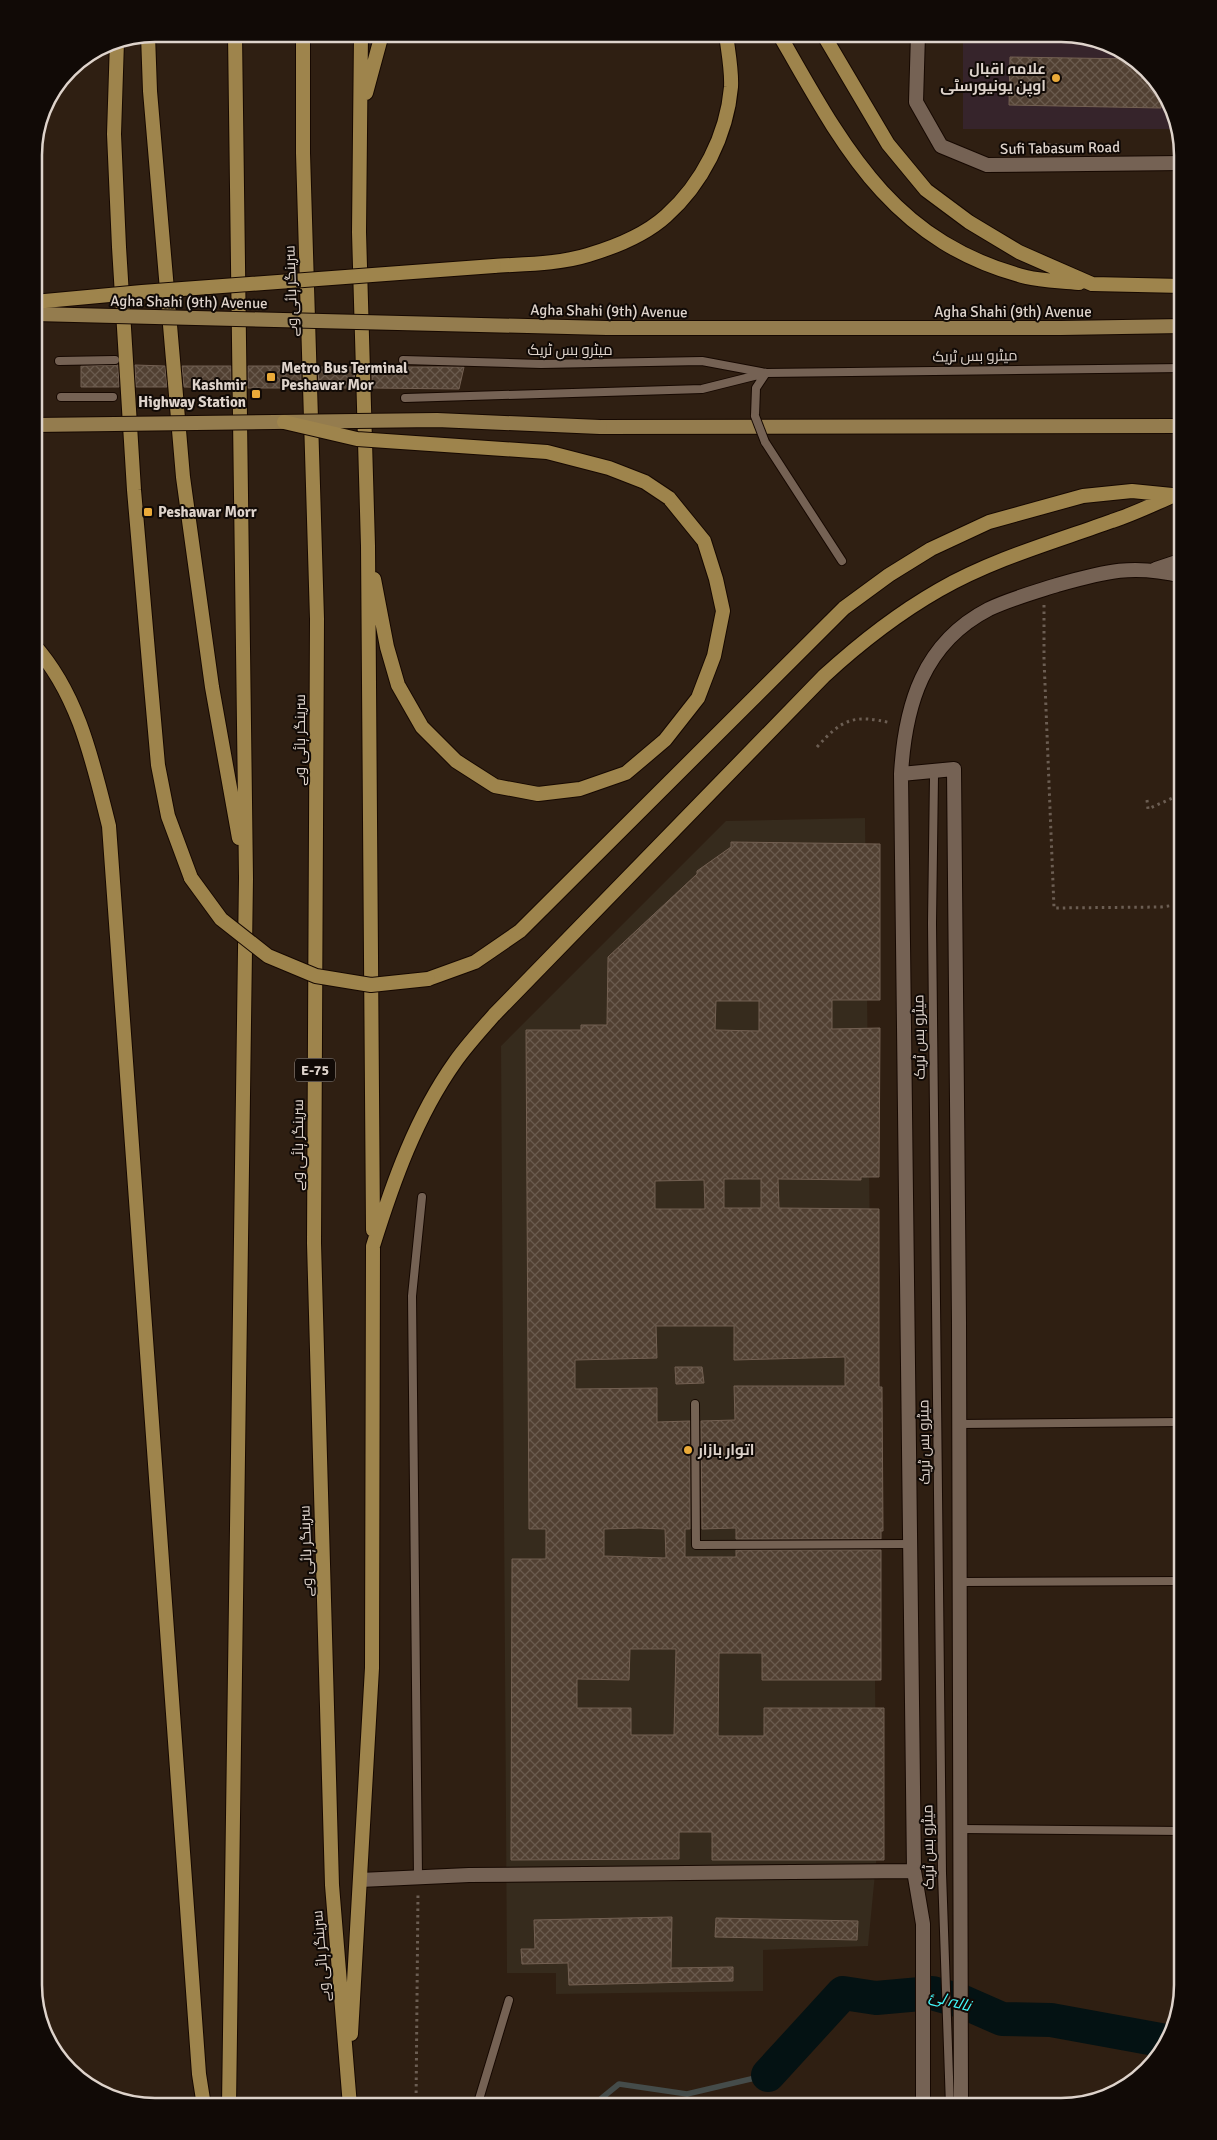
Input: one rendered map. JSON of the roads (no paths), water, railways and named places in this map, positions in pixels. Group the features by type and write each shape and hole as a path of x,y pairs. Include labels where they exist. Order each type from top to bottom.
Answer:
{"highway":[{"path":"148,43 152,119 183,477 212,687 246,878"},
{"path":"229,2097 246,878 235,43"},
{"name":"سرینگر ہائی وے","path":"303,43 303,153 317,619 314,1243 332,1885 349,2097"},
{"path":"348,2086 372,1668 374,1246 368,546 359,232 361,43"},
{"path":"360,132 367,85 379,43"},
{"path":"43,301 547,262 587,255 627,241 665,216 700,177 721,132 731,86 727,43"},
{"path":"784,43 819,104 856,161 889,200 927,234 974,260 1027,277 1092,284 1174,286"},
{"path":"828,43 888,144 926,190 968,222 1019,252 1092,284"},
{"path":"117,50 114,134 118,248 134,490 158,765 168,816 190,878 221,920 276,960 316,976 371,985 428,979 475,962 520,930 844,608 889,575 931,549 989,522 1083,496 1132,491 1174,495"},
{"path":"284,422 357,439 547,452 609,468 645,482 669,498 704,541 716,579 723,611 714,656 698,698 665,740 626,773 580,789 538,794 495,786 456,761 422,728 398,685 387,647 368,546"},
{"path":"374,1246 388,1198 406,1152 427,1108 455,1061 494,1015 824,676 867,638 904,611 941,589 986,567 1174,497"},
{"path":"43,658 73,704 93,764 109,826 199,2074 203,2097"}],"main road":[{"name":"Agha Shahi (9th) Avenue","path":"43,314 607,328 1174,326"},
{"path":"43,425 437,420 600,427 1174,426"}],"street":[{"name":"Sufi Tabasum Road","path":"918,43 916,102 941,146 987,165 1174,163"},
{"path":"1155,569 1174,563"},
{"path":"923,2098 922,1924 914,1871 902,774 906,726 912,702 924,672 940,648 962,626 990,609 1044,589 1121,570 1155,569 1174,574"},
{"path":"902,774 954,769 960,1582 961,2098"},
{"path":"360,1880 418,1876 914,1871"}],"lane":[{"path":"59,362 115,360"},
{"name":"میٹرو بس ٹریک","path":"403,360 541,364 702,361 766,373 1174,368"},
{"path":"766,373 756,388 755,416 764,442 842,561"},
{"name":"میٹرو بس ٹریک","path":"405,398 702,389 766,373"},
{"path":"61,397 113,397"},
{"name":"میٹرو بس ٹریک","path":"934,776 932,923 944,1926 950,2098"},
{"path":"418,1876 412,1296 422,1197"},
{"path":"694,1404 696,1545 910,1544"},
{"path":"959,1424 1174,1422"},
{"path":"960,1582 1174,1581"},
{"path":"961,1829 1174,1831"},
{"path":"480,2097 509,2000"}],"waterway":[{"name":"نالہ لئ","path":"768,2075 843,1993 876,1998 932,1993 961,2001 1002,2019 1051,2020 1160,2040"},
{"path":"602,2097 619,2084 687,2094 768,2075"}],"place":[{"name":"علامہ اقبال اوپن یونیورسٹی","path":"1056,78"},
{"name":"Metro Bus Terminal Peshawar Mor","path":"271,377"},
{"name":"Kashmir Highway Station","path":"256,394"},
{"name":"Peshawar Morr","path":"148,512"},
{"name":"اتوار بازار","path":"688,1450"}]}
